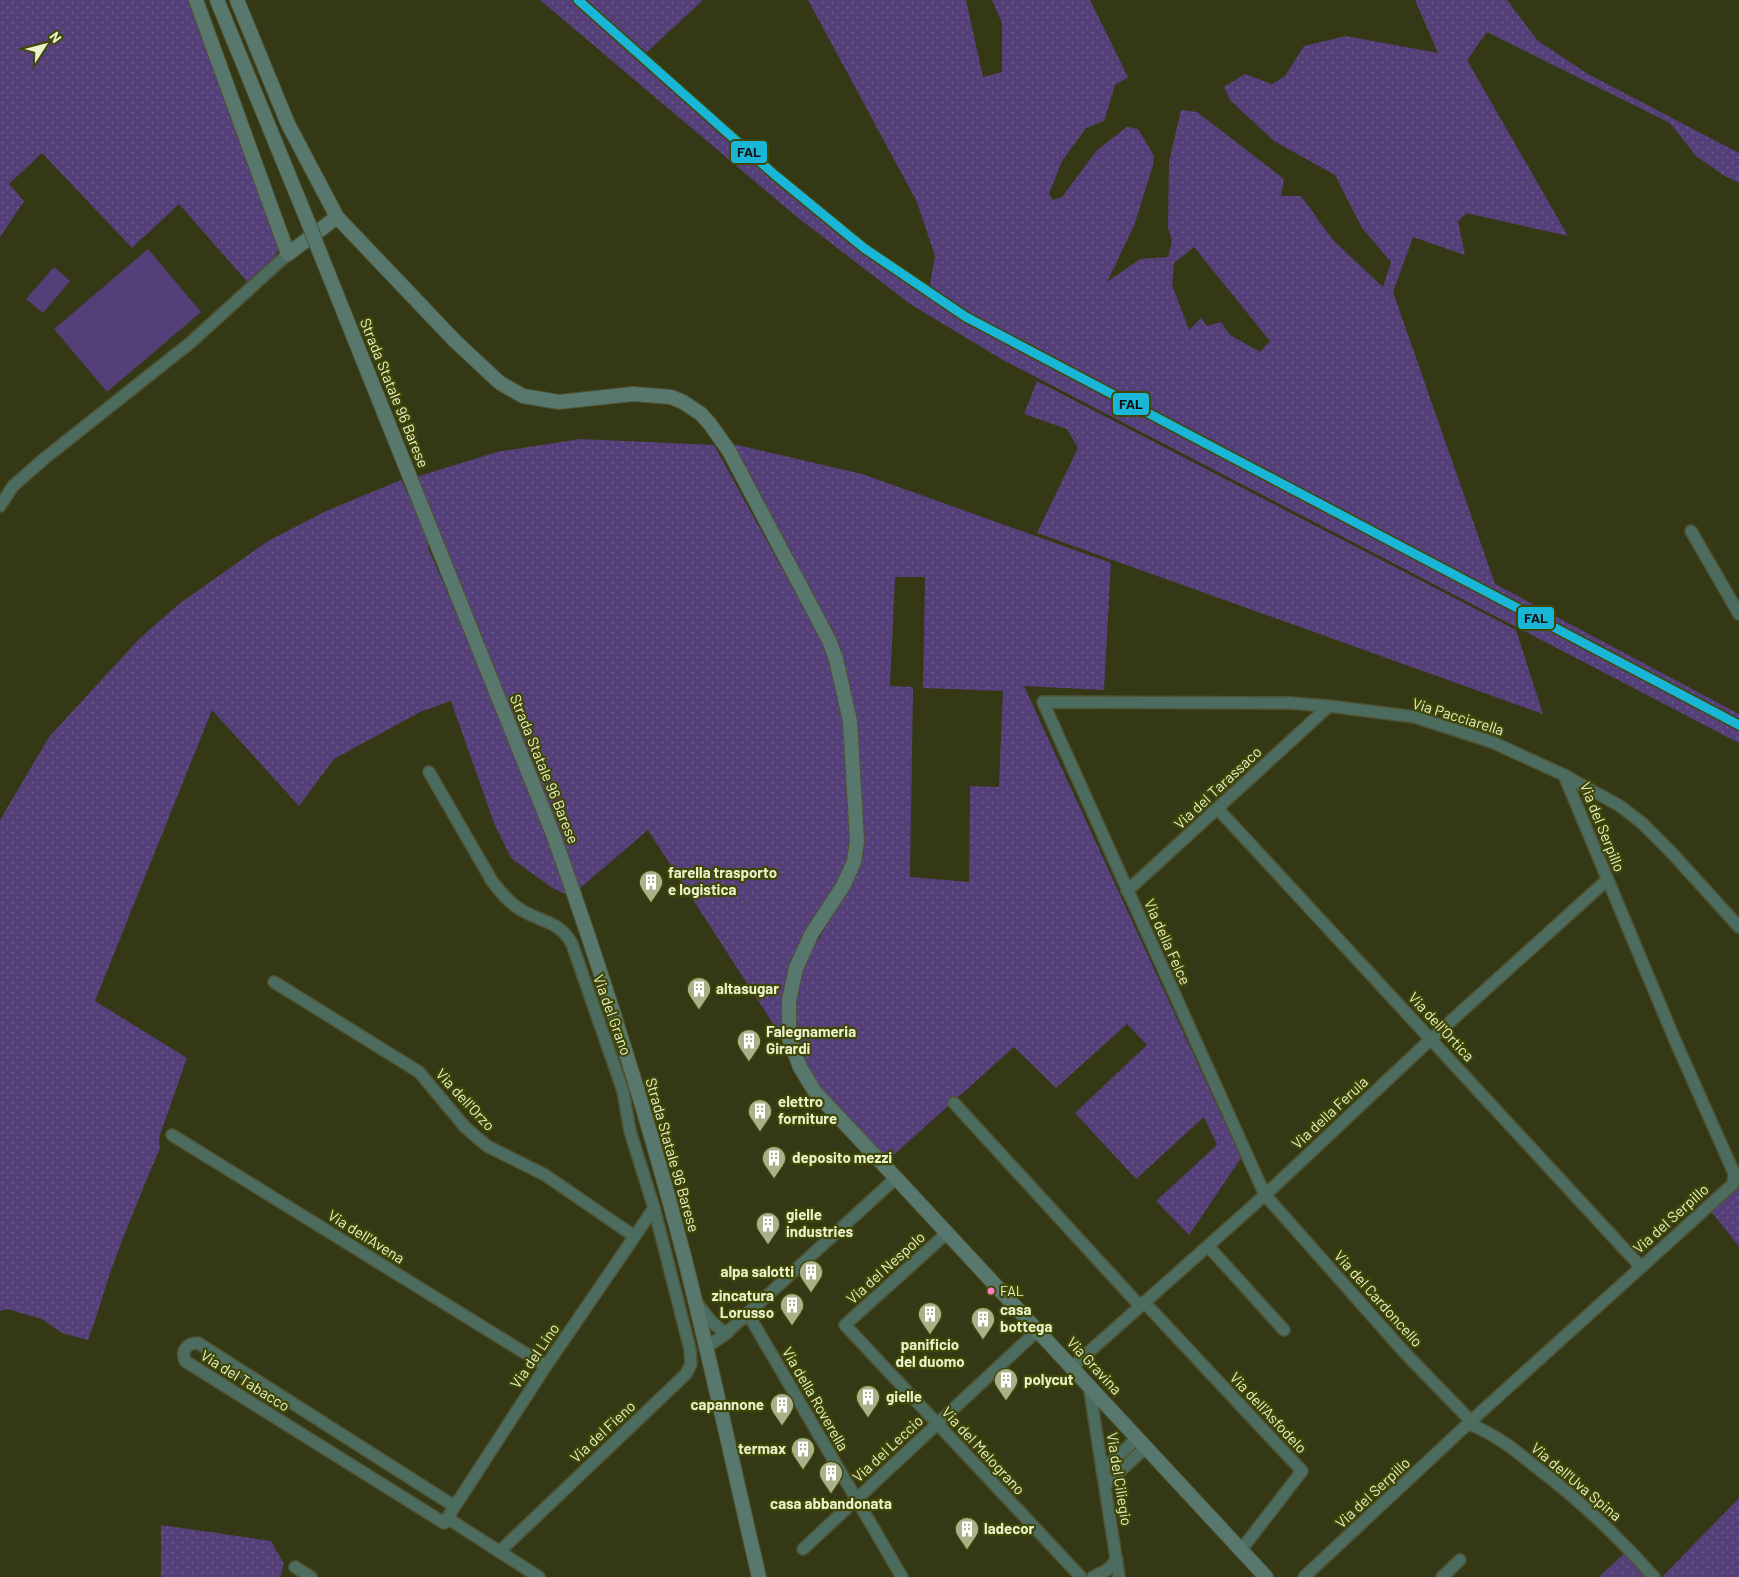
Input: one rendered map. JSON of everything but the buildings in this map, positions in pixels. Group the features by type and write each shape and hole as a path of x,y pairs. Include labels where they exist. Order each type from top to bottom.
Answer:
{"main road":[{"path":"196,0 288,254 337,217"},
{"name":"Strada Statale 96 Barese","path":"217,0 403,456 552,834 588,931 642,1102 684,1256 759,1577"},
{"name":"Via Gravina","path":"237,0 288,124 337,217 455,341 500,383 522,396 559,402 633,394 653,394 671,397 683,402 701,414 729,451 829,640 836,659 850,721 857,842 854,862 842,886 812,933 796,968 789,1001 789,1038 800,1067 815,1092 1266,1577"}],"street":[{"path":"0,506 13,486 45,458 190,342 288,254"},
{"path":"1691,532 1739,614"},
{"name":"Via Pacciarella","path":"1043,702 1290,703 1415,717 1492,742 1564,775 1620,806 1642,823 1672,852 1739,927"},
{"name":"Via della Felce","path":"1043,702 1265,1195"},
{"name":"Via del Tarassaco","path":"1127,891 1329,706"},
{"name":"Via del Grano","path":"429,772 492,881 503,895 523,911 552,922 560,928 572,944 623,1091 630,1131 654,1208 682,1319"},
{"name":"Via del Serpillo","path":"1304,1577 1470,1422 1733,1184 1734,1173 1674,1038 1564,775"},
{"name":"Via dell'Ortica","path":"1218,809 1640,1267"},
{"name":"Via della Ferula","path":"1072,1367 1265,1195 1431,1039 1607,880"},
{"name":"Via dell'Orzo","path":"274,982 419,1072 465,1127 487,1146 545,1175 634,1236"},
{"name":"Via dell'Asfodelo","path":"954,1103 1142,1304 1302,1471 1241,1550"},
{"name":"Via dell'Avena","path":"172,1135 546,1366"},
{"path":"704,1341 715,1343 723,1331 748,1314 896,1178"},
{"name":"Via del Cardoncello","path":"1265,1195 1411,1359 1470,1422"},
{"name":"Via del Lino","path":"445,1520 546,1366 654,1208"},
{"name":"Via del Nespolo","path":"845,1325 947,1233"},
{"path":"1208,1246 1284,1330"},
{"path":"693,1297 707,1317 723,1331"},
{"name":"Via della Roverella","path":"748,1314 902,1577"},
{"path":"682,1319 698,1317"},
{"name":"Via del Fieno","path":"499,1552 686,1374 690,1368 691,1358 682,1319"},
{"name":"Via del Melograno","path":"845,1325 1081,1576"},
{"name":"Via del Leccio","path":"803,1549 1038,1330"},
{"name":"Via del Tabacco","path":"454,1506 198,1343 187,1346 184,1350 183,1356 185,1361 539,1577"},
{"name":"Via del Ciliegio","path":"1089,1385 1119,1577"},
{"name":"Via dell'Uva Spina","path":"1470,1422 1493,1434 1569,1492 1621,1540 1654,1577"},
{"path":"1102,1470 1141,1442"},
{"path":"1105,1485 1141,1442"},
{"path":"1093,1577 1108,1570 1117,1560"},
{"path":"1442,1577 1460,1560"},
{"path":"295,1567 311,1577"}],"shaded area":[{"path":"0,0 190,0 279,248 269,268 250,285 179,204 132,248 42,153 9,184 24,201 0,237"},
{"path":"540,0 574,0 834,229 975,322 1739,729 1739,743 1003,360 910,304 797,217"},
{"path":"582,0 703,0 644,55"},
{"path":"808,0 966,0 983,77 1002,72 1002,23 992,0 1090,0 1128,77 1115,85 1104,121 1086,128 1062,161 1049,194 1053,200 1062,197 1097,150 1127,127 1138,129 1154,156 1153,165 1134,226 1107,282 1140,259 1168,257 1172,241 1168,227 1169,162 1181,110 1197,112 1284,179 1281,196 1301,196 1333,240 1383,287 1391,262 1362,228 1335,175 1274,141 1230,100 1224,87 1245,74 1272,84 1285,76 1304,46 1346,36 1438,53 1415,0 1507,0 1538,41 1588,74 1739,153 1739,183 1723,175 1696,156 1670,123 1487,32 1467,60 1568,236 1467,213 1458,221 1465,255 1413,237 1393,292 1495,584 1739,714 1739,725 1008,336 929,290 935,256 917,202","holes":["1194,247 1270,341 1260,352 1230,335 1221,322 1207,326 1201,318 1189,330 1172,285 1174,263"]},
{"path":"148,249 201,312 107,392 54,329"},
{"path":"54,267 70,281 43,313 26,299"},
{"path":"1037,381 1516,630 1543,714 1037,533 1078,448 1067,429 1024,414"},
{"path":"580,439 714,445 828,652 846,730 851,844 847,868 790,968 781,1036 648,830 579,889 497,676 413,478 497,452"},
{"path":"733,444 862,474 1111,563 1104,690 1024,686 1241,1158 1189,1235 1156,1201 1217,1145 1204,1117 1136,1179 1075,1113 1147,1045 1127,1024 1056,1088 1014,1047 888,1160 820,1086 808,1065 799,1043 795,1019 800,973 844,894 860,859 833,639","holes":["895,577 925,577 923,688 1003,691 999,787 970,786 969,882 910,877 913,687 890,686"]},
{"path":"401,480 429,537 428,548 486,680 568,895 552,888 511,858 494,823 451,701 420,712 334,759 299,806 212,710 95,1001 187,1058 159,1138 160,1148 111,1270 88,1340 62,1333 42,1319 7,1309 0,1311 0,820 49,737 140,638 179,604 268,541 326,511"},
{"path":"1739,1185 1739,1247 1711,1211"},
{"path":"1739,1498 1739,1577 1662,1577"},
{"path":"161,1525 271,1541 284,1564 280,1577 161,1577"},
{"path":"1632,1546 1659,1577 1599,1577"}],"transit line":[{"name":"FAL","path":"578,0 775,175 864,248 966,317 1739,725"}],"place":[{"name":"farella trasporto e logistica","path":"651,903"},
{"name":"altasugar","path":"699,1010"},
{"name":"Falegnameria Girardi","path":"749,1062"},
{"name":"elettro forniture","path":"760,1132"},
{"name":"deposito mezzi","path":"774,1179"},
{"name":"gielle industries","path":"768,1245"},
{"name":"FAL","path":"991,1291"},
{"name":"alpa salotti","path":"811,1293"},
{"name":"zincatura Lorusso","path":"792,1326"},
{"name":"panificio del duomo","path":"930,1335"},
{"name":"casa bottega","path":"983,1340"},
{"name":"polycut","path":"1006,1401"},
{"name":"gielle","path":"868,1418"},
{"name":"capannone","path":"782,1426"},
{"name":"termax","path":"803,1470"},
{"name":"casa abbandonata","path":"831,1494"},
{"name":"ladecor","path":"967,1550"}]}
